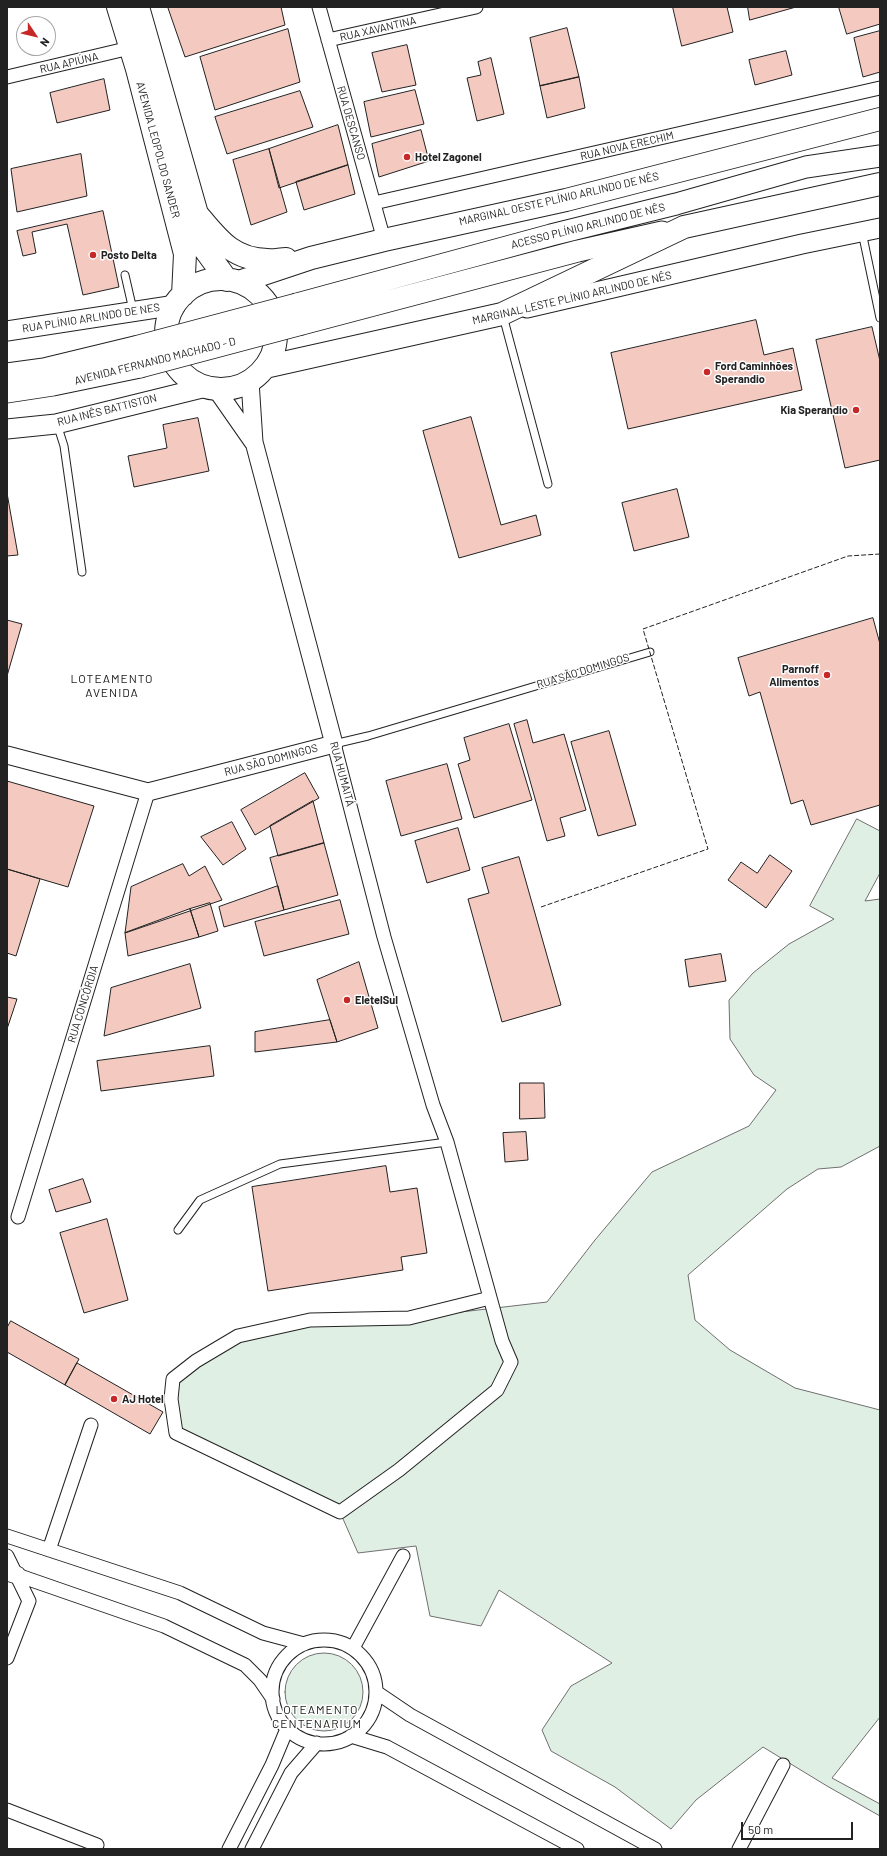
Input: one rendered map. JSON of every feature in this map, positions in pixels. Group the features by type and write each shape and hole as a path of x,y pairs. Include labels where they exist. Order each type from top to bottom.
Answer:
{"highway":[{"name":"AVENIDA LEOPOLDO SANDER","path":"118,7 185,254 179,300"},
{"name":"AVENIDA LEOPOLDO SANDER","path":"138,7 204,247 233,281"},
{"name":"MARGINAL OESTE PLÍNIO ARLINDO DE NÊS","path":"233,281 311,258 384,240 566,200 880,119"},
{"name":"ACESSO PLÍNIO ARLINDO DE NÊS","path":"684,227 880,184"},
{"path":"196,214 221,242 235,253 251,258 268,260 311,258"},
{"path":"502,314 684,227"},
{"path":"233,281 250,287 259,294 272,314 276,336 272,352 258,374 226,389 211,388 187,377 180,370 169,351 167,327 179,300 203,283 233,281"},
{"name":"MARGINAL LESTE PLÍNIO ARLINDO DE NÊS","path":"258,374 502,314"}],"main road":[{"path":"806,167 880,146"},
{"name":"ACESSO PLÍNIO ARLINDO DE NÊS","path":"297,304 551,235 676,204 806,167 880,156"},
{"name":"ACESSO PLÍNIO ARLINDO DE NÊS","path":"302,324 578,251 684,227"},
{"name":"MARGINAL LESTE PLÍNIO ARLINDO DE NÊS","path":"502,314 802,244 880,228"},
{"name":"RUA PLÍNIO ARLINDO DE NES","path":"7,331 134,312 179,300"},
{"name":"AVENIDA FERNANDO MACHADO - D","path":"7,374 44,369 135,347 297,304"},
{"name":"AVENIDA FERNANDO MACHADO - D","path":"7,392 140,367 302,324"},
{"name":"RUA INÊS BATTISTON","path":"7,429 56,424 211,388"}],"street":[{"name":"RUA DESCANSO","path":"319,7 384,240"},
{"name":"RUA XAVANTINA","path":"328,40 476,7"},
{"name":"RUA APIÚNA","path":"7,77 130,48"},
{"name":"RUA NOVA ERECHIM","path":"374,203 880,88"},
{"name":"RUA HUMAITÁ","path":"258,374 254,442 384,937 433,1106 447,1142 490,1298 511,1362 497,1390 399,1470 340,1512 176,1433 171,1399 173,1379 196,1361 238,1336 310,1320 409,1318 490,1298"},
{"name":"RUA HUMAITÁ","path":"211,388 254,442"},
{"name":"RUA SÃO DOMINGOS","path":"7,755 148,792 334,744"},
{"name":"RUA CONCÓRDIA","path":"18,1217 148,792"},
{"path":"49,1550 91,1425"},
{"path":"7,1536 180,1593 263,1633 304,1644"},
{"path":"7,1556 12,1573 29,1601 7,1658"},
{"path":"353,1648 403,1556"},
{"path":"12,1573 164,1626 245,1666 260,1680 273,1699 278,1715 287,1729 301,1738 317,1743 335,1743 351,1736 364,1725 373,1710 376,1692 374,1675 365,1660 353,1648 332,1641 321,1640 304,1644 290,1653 279,1666 274,1682 273,1699"},
{"path":"376,1692 410,1715 655,1849"},
{"path":"229,1849 272,1765 287,1729"},
{"path":"351,1736 387,1747 577,1849"},
{"path":"252,1849 291,1773 317,1743"},
{"path":"740,1849 783,1766"},
{"path":"7,1810 97,1845"}],"lane":[{"path":"862,232 880,318"},
{"path":"125,275 134,312"},
{"path":"502,314 548,484"},
{"path":"56,424 64,446 82,572"},
{"name":"RUA SÃO DOMINGOS","path":"334,744 368,736 650,652"},
{"path":"178,1230 200,1200 280,1164 447,1142"}],"green space":[{"path":"857,819 880,831 880,873 865,901 880,899 880,1146 841,1167 818,1169 787,1189 688,1275 695,1320 730,1350 795,1388 880,1410 880,1717 832,1778 880,1804 880,1816 763,1747 696,1800 671,1829 615,1787 551,1751 542,1730 571,1686 612,1663 499,1590 481,1626 430,1616 416,1546 358,1553 340,1512 176,1433 173,1379 238,1336 310,1320 409,1318 547,1302 595,1240 652,1172 749,1126 776,1090 754,1075 730,1039 729,1000 753,973 789,944 834,919 810,906"},
{"path":"316,1653 332,1653 346,1659 357,1670 363,1684 363,1700 357,1714 346,1725 332,1731 316,1731 302,1725 291,1714 285,1700 285,1684 291,1670 302,1659"}],"building":[{"path":"281,7 285,25 185,57 168,8"},
{"path":"673,7 727,7 733,32 682,46"},
{"path":"748,7 796,7 750,20"},
{"path":"839,7 880,7 880,24 847,34"},
{"path":"567,28 579,77 540,86 530,38"},
{"path":"288,29 300,82 215,110 200,57"},
{"path":"880,31 880,72 863,77 854,38"},
{"path":"407,45 416,85 382,92 372,53"},
{"path":"786,51 792,75 755,85 749,60"},
{"path":"491,58 504,114 477,121 467,78 481,75 478,62"},
{"path":"579,77 585,108 547,118 540,86"},
{"path":"104,79 110,110 57,123 50,93"},
{"path":"415,90 424,124 371,137 364,102"},
{"path":"300,91 313,127 227,154 215,117"},
{"path":"338,125 348,165 279,188 269,149"},
{"path":"421,130 429,161 379,177 372,144"},
{"path":"269,149 287,212 251,225 233,160"},
{"path":"81,154 87,196 17,212 11,169"},
{"path":"348,165 355,194 304,210 296,182"},
{"name":"Posto Delta","path":"103,211 119,287 83,295 67,224 32,232 36,253 23,256 17,231"},
{"name":"Ford Caminhões Sperandio","path":"756,320 764,355 793,348 802,390 628,429 611,353"},
{"name":"Kia Sperandio","path":"872,327 880,361 880,460 845,468 816,340"},
{"path":"471,417 501,525 536,515 541,535 459,558 423,431"},
{"path":"198,418 209,471 134,487 128,456 167,448 163,425"},
{"path":"677,489 689,537 634,551 622,503"},
{"path":"7,493 18,555 7,556"},
{"path":"873,618 880,644 880,805 811,825 803,800 791,804 760,692 749,696 738,658"},
{"path":"7,620 22,624 7,676"},
{"path":"527,720 533,743 564,734 586,810 560,818 565,836 547,841 514,724"},
{"path":"509,724 532,800 474,818 458,764 470,760 464,738"},
{"path":"609,731 636,825 598,836 571,742"},
{"path":"447,764 462,819 401,836 386,781"},
{"path":"305,773 319,798 255,835 241,810"},
{"path":"7,781 94,806 68,887 7,869"},
{"path":"313,801 324,843 278,856 270,826"},
{"path":"232,822 246,849 223,865 201,837"},
{"path":"458,828 470,870 427,883 415,841"},
{"path":"324,843 338,895 284,910 270,858"},
{"path":"770,855 792,871 766,908 728,880 741,862 757,873"},
{"path":"519,857 561,1005 502,1022 468,899 489,893 482,868"},
{"path":"183,864 189,876 205,866 222,900 125,933 131,887"},
{"path":"7,869 40,879 16,956 7,953"},
{"path":"278,886 284,910 224,927 219,907"},
{"path":"340,900 349,934 264,956 255,922"},
{"path":"210,903 218,931 199,937 190,909"},
{"path":"190,909 199,937 128,956 125,933"},
{"path":"721,954 726,981 689,987 685,960"},
{"name":"EletelSul","path":"359,962 378,1028 337,1042 317,980"},
{"path":"190,964 201,1008 104,1036 111,988"},
{"path":"7,997 17,999 7,1029"},
{"path":"330,1020 337,1042 255,1052 255,1032"},
{"path":"210,1046 214,1076 101,1091 97,1061"},
{"path":"520,1083 544,1083 545,1118 520,1119"},
{"path":"526,1132 528,1160 505,1162 503,1133"},
{"path":"386,1166 390,1192 417,1188 427,1253 401,1257 403,1270 268,1291 252,1187"},
{"path":"83,1179 91,1202 56,1212 49,1190"},
{"path":"107,1219 128,1300 84,1313 60,1233"},
{"path":"11,1321 79,1359 65,1385 7,1352 7,1328"},
{"name":"AJ Hotel","path":"77,1363 163,1412 150,1434 65,1385"}],"fence":[{"path":"541,907 708,849 643,629 848,556 880,554"}],"place":[{"name":"Hotel Zagonel","path":"407,157"},
{"name":"Posto Delta","path":"93,255"},
{"name":"Ford Caminhões Sperandio","path":"707,372"},
{"name":"Kia Sperandio","path":"856,410"},
{"name":"Parnoff Alimentos","path":"827,675"},
{"name":"EletelSul","path":"347,1000"},
{"name":"AJ Hotel","path":"114,1399"}],"district":[{"name":"LOTEAMENTO AVENIDA","path":"112,686"},
{"name":"LOTEAMENTO CENTENARIUM","path":"317,1717"}]}
